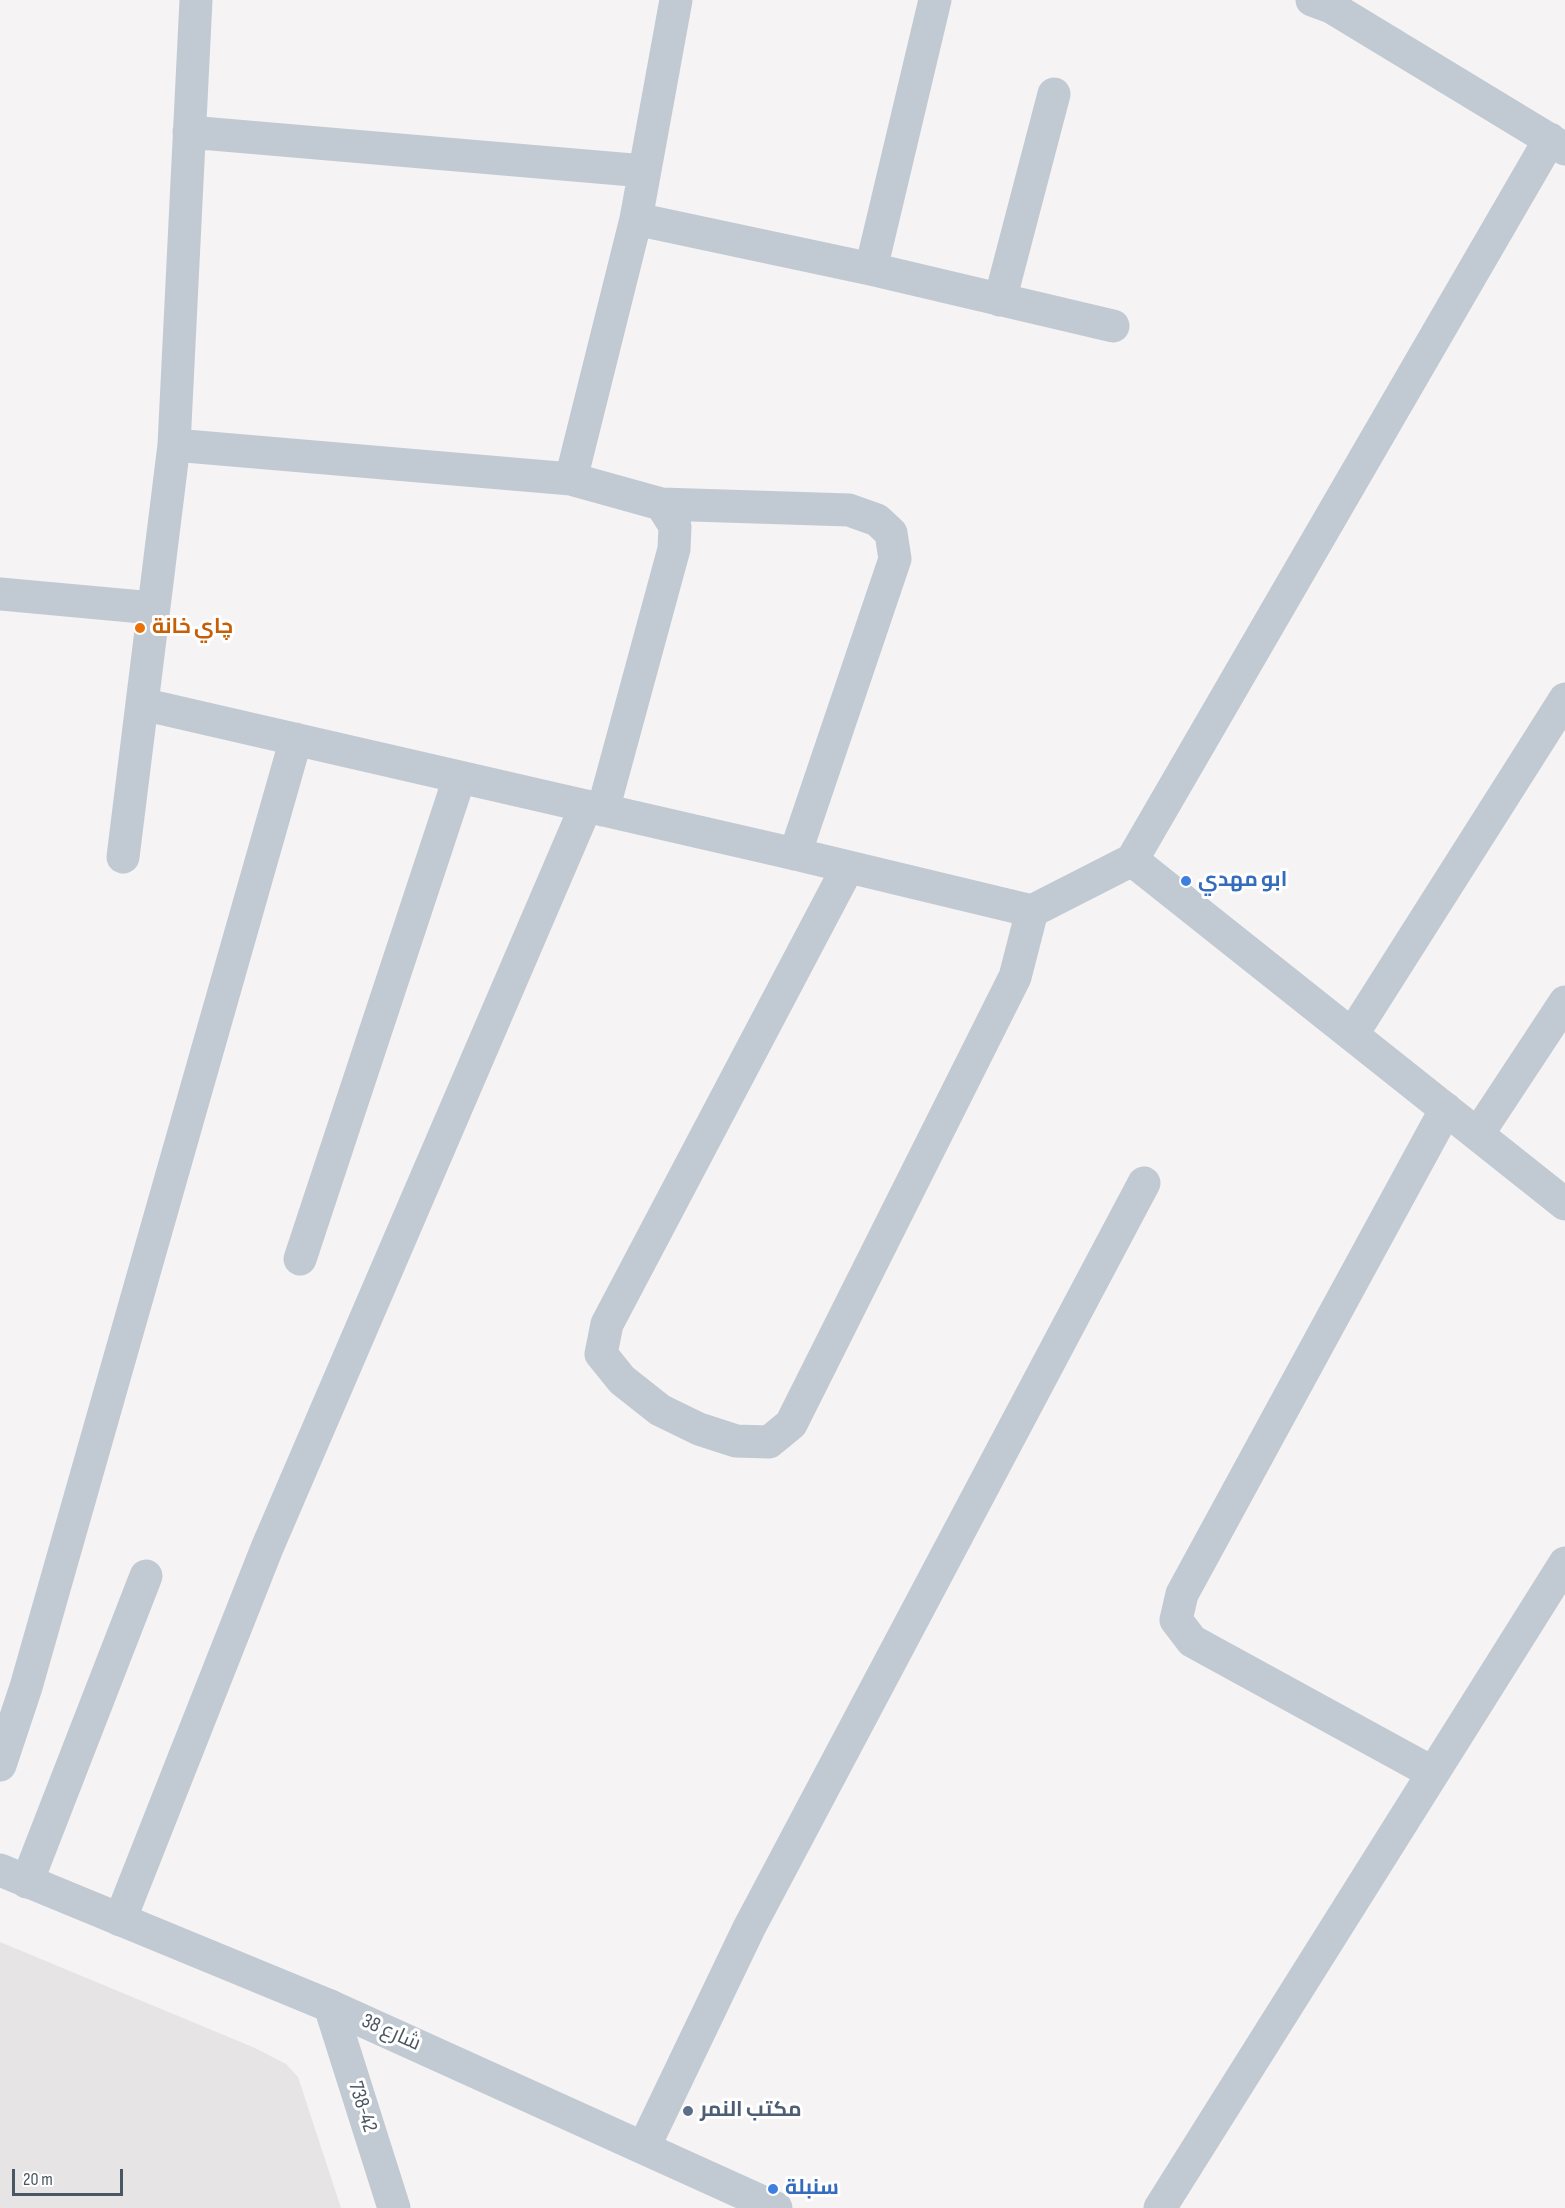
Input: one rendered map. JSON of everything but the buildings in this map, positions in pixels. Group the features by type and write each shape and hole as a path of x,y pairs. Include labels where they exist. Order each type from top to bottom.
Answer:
{"street":[{"path":"123,857 174,445 196,0"},
{"path":"571,480 636,219 676,0"},
{"path":"871,269 935,0"},
{"path":"142,704 795,854 1032,911 1132,860 1557,144 1326,2"},
{"path":"1000,300 1054,94"},
{"path":"189,132 644,171"},
{"path":"636,219 871,269 1113,326"},
{"path":"174,445 571,480 661,504 849,510 877,520 891,533 895,559 795,854"},
{"path":"120,1920 267,1548 594,808 674,549 675,526 661,504"},
{"path":"0,594 153,609"},
{"path":"1352,1035 1565,699"},
{"path":"0,1765 26,1687 296,739"},
{"path":"300,1259 459,778"},
{"path":"1132,860 1565,1204"},
{"path":"848,867 607,1324 603,1344 602,1354 622,1380 660,1410 699,1429 736,1441 769,1442 791,1424 1015,977 1032,911"},
{"path":"1478,1134 1565,1002"},
{"path":"1433,1773 1192,1641 1176,1620 1182,1594 1446,1109"},
{"path":"644,2147 750,1928 1144,1183"},
{"path":"1160,2208 1565,1563"},
{"path":"14,1876 146,1576"},
{"name":"شارع 38","path":"14,1876 330,2006 776,2208"},
{"name":"738-42","path":"330,2006 394,2208"}],"shaded area":[{"path":"0,1942 255,2048 286,2064 298,2077 341,2208 0,2208"}],"place":[{"name":"چاي خانة","path":"140,628"},
{"name":"ابو مهدي","path":"1186,881"},
{"name":"مكتب النمر","path":"688,2111"},
{"name":"سنبلة","path":"773,2189"}]}
